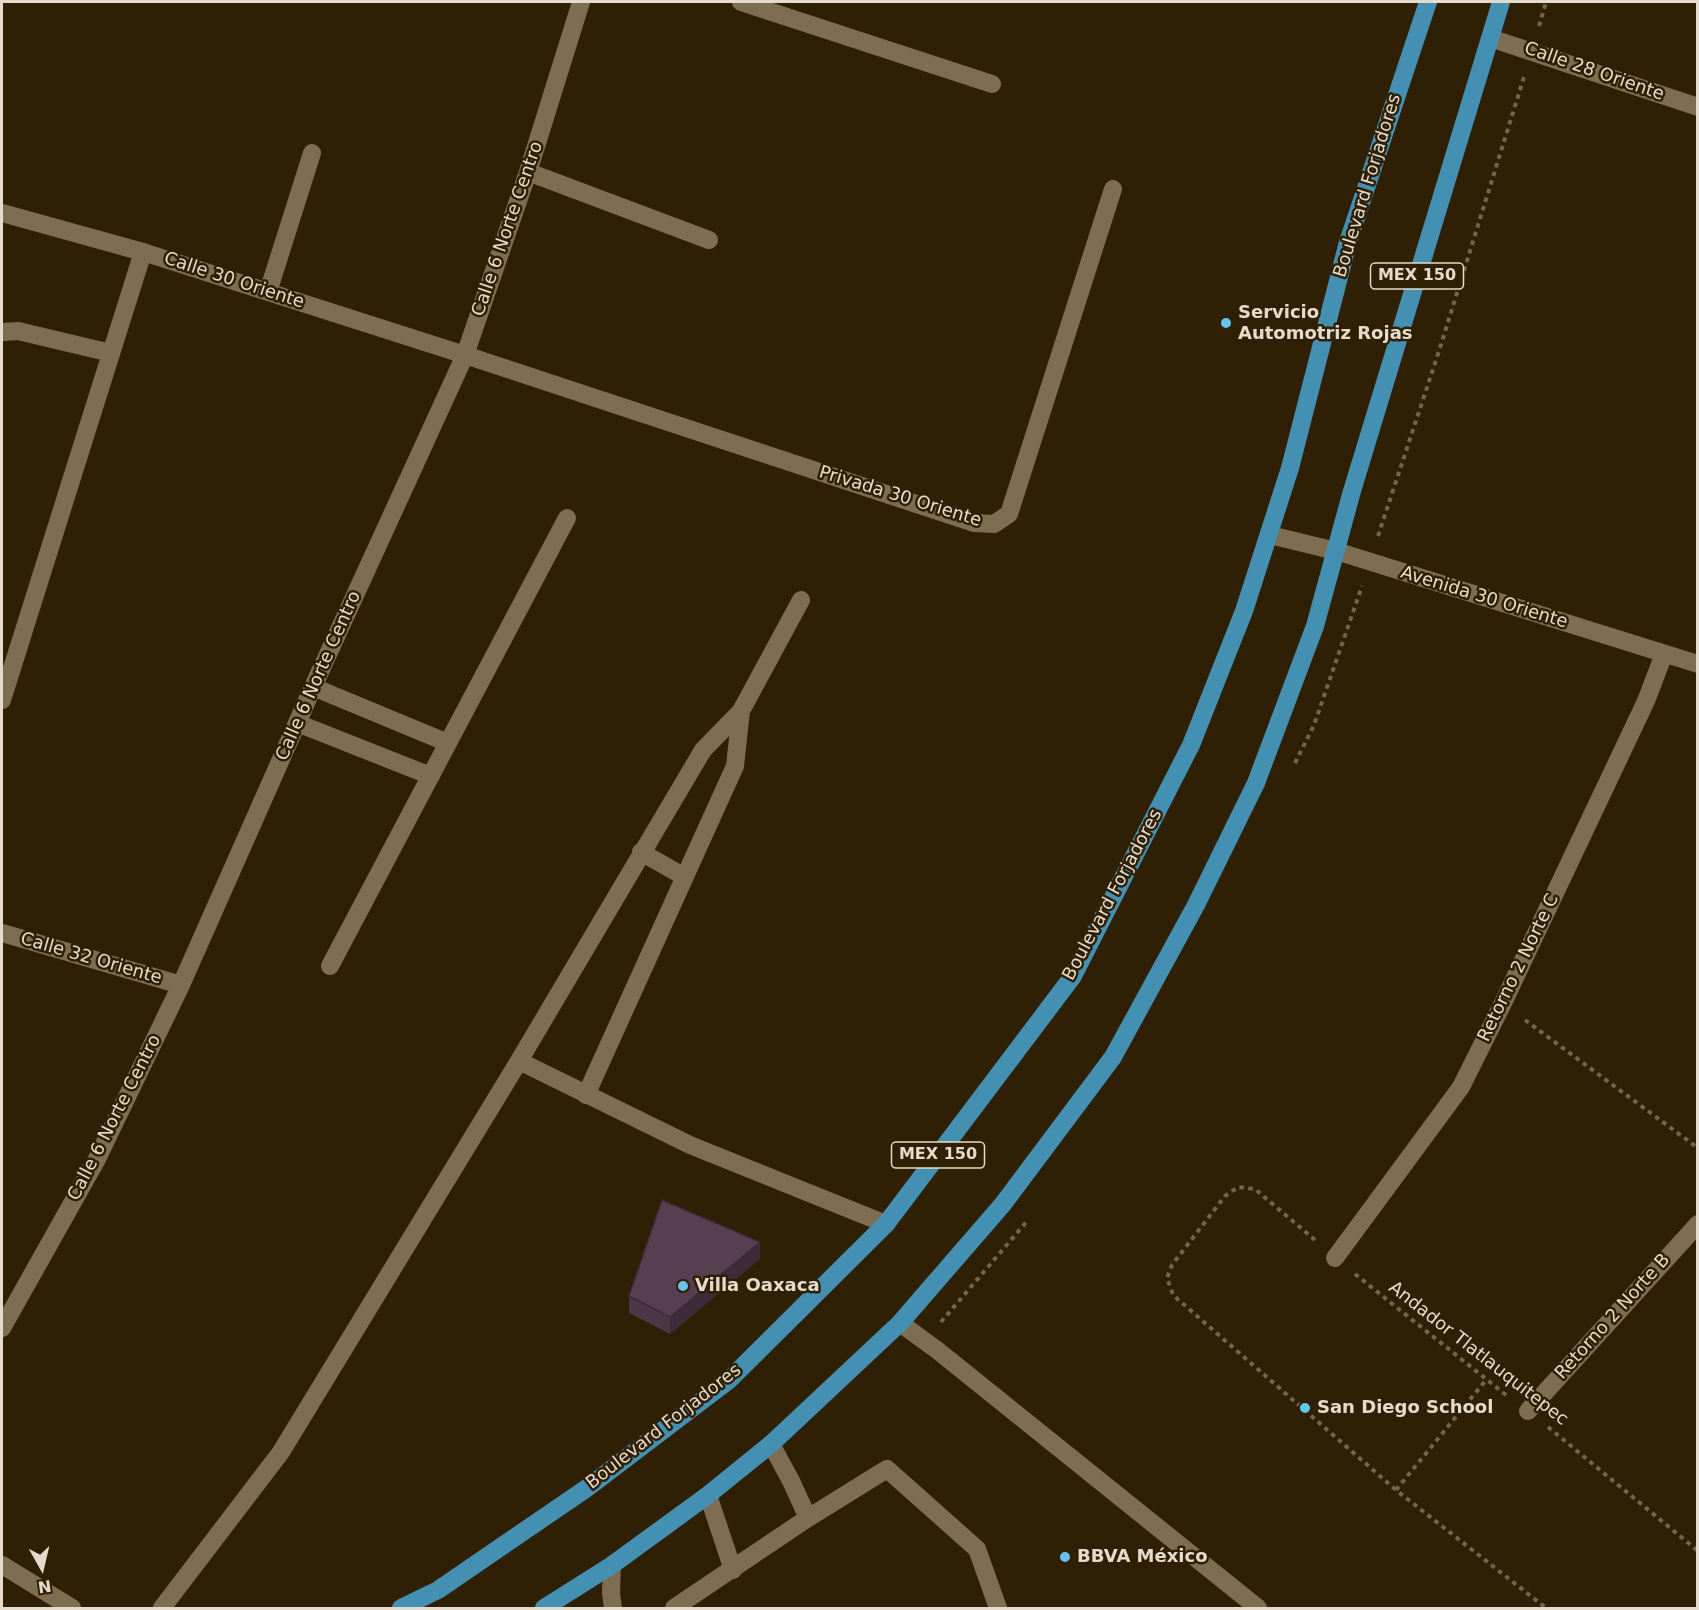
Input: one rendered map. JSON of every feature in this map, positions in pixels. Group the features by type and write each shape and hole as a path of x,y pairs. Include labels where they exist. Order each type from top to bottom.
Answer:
{"main road":[{"name":"Boulevard Forjadores","path":"401,1608 438,1590 587,1488 729,1380 886,1224 1073,976 1191,745 1245,611 1290,468 1348,242 1428,2"},
{"name":"MEX 150","path":"544,1608 612,1565 708,1495 771,1444 900,1323 1003,1204 1113,1057 1196,905 1256,783 1315,626 1501,2"}],"street":[{"name":"Calle 6 Norte Centro","path":"2,1328 97,1159 181,984 313,687 465,355 528,172 581,2"},
{"path":"741,2 992,84"},
{"name":"Calle 28 Oriente","path":"1490,38 1698,107"},
{"path":"267,292 312,153"},
{"path":"528,172 709,240"},
{"name":"Privada 30 Oriente","path":"465,355 974,523 994,524 1009,514 1113,189"},
{"name":"Calle 30 Oriente","path":"2,213 143,252 465,355"},
{"path":"2,700 143,252"},
{"path":"2,332 18,331 111,353"},
{"path":"330,966 567,518"},
{"name":"Avenida 30 Oriente","path":"1270,535 1336,551 1698,664"},
{"path":"162,1608 281,1452 519,1061 703,750 741,711 801,600"},
{"name":"Retorno 2 Norte C","path":"1335,1258 1461,1088 1646,700 1664,654"},
{"path":"313,687 448,743"},
{"path":"586,1095 683,876 735,766 741,711"},
{"path":"297,723 431,776"},
{"path":"641,852 683,876"},
{"name":"Calle 32 Oriente","path":"2,933 181,984"},
{"path":"519,1061 690,1145 886,1224"},
{"name":"Retorno 2 Norte B","path":"1528,1411 1698,1224"},
{"path":"900,1323 925,1340 1258,1608"},
{"path":"771,1444 792,1481 808,1518"},
{"path":"674,1608 808,1518 887,1470 976,1549 998,1608"},
{"path":"708,1495 733,1570"},
{"path":"2,1565 72,1608"},
{"path":"612,1565 613,1608"}],"path":[{"path":"1293,767 1314,725 1440,351 1546,2"},
{"path":"1503,1004 1698,1148"},
{"name":"Andador Tlatlauquitepec","path":"1396,1490 1173,1294 1167,1278 1172,1265 1225,1196 1238,1187 1255,1189 1335,1258 1528,1411 1698,1551"},
{"path":"925,1340 1030,1216"},
{"path":"1486,1380 1396,1490 1546,1608"}],"building":[{"name":"Villa Oaxaca","path":"662,1200 760,1242 670,1317 629,1296"}],"place":[{"name":"Servicio Automotriz Rojas","path":"1226,323"},
{"name":"Villa Oaxaca","path":"683,1286"},
{"name":"San Diego School","path":"1305,1408"},
{"name":"BBVA México","path":"1065,1557"}]}
